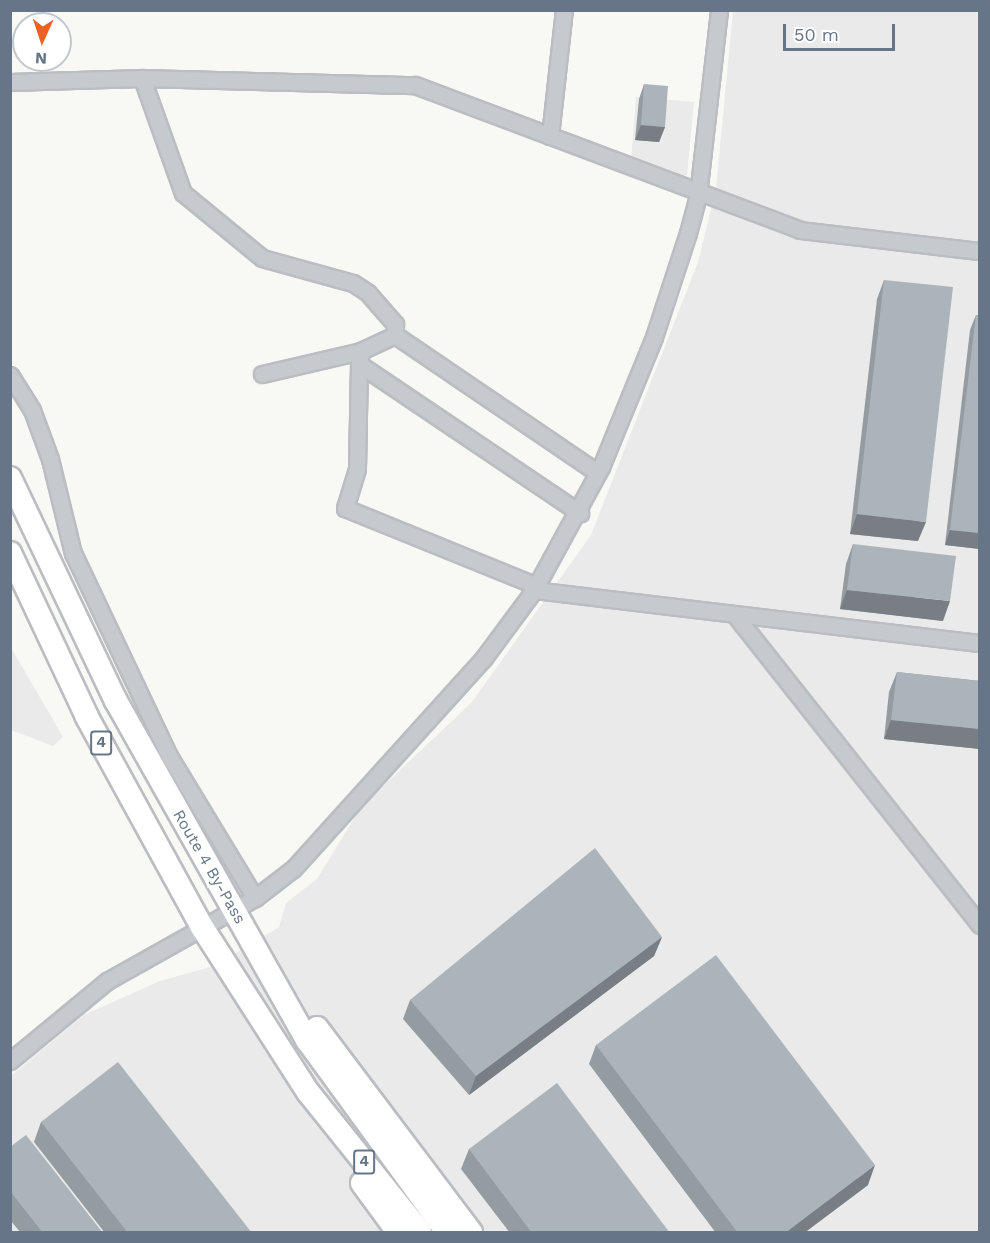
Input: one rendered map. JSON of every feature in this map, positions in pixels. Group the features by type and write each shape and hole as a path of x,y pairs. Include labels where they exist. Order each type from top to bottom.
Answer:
{"highway":[{"name":"Route 4 By-Pass","path":"10,478 117,701 307,1040 447,1233"},
{"name":"Route 4 By-Pass","path":"10,553 87,717 202,927 308,1092 420,1233"},
{"path":"256,948 471,1233"},
{"path":"308,1092 325,1131 398,1233"}],"street":[{"path":"550,136 564,10"},
{"path":"10,1061 107,981 255,898 294,868 483,659 536,588 580,513 654,337 698,195 718,10"},
{"path":"142,78 183,193 262,258 353,283 395,324 395,335"},
{"path":"10,82 142,78 415,85 698,195 820,234 980,251"},
{"path":"395,335 598,474"},
{"path":"262,374 360,357 395,335"},
{"path":"360,357 580,513"},
{"path":"360,357 357,469 345,508 536,588 735,615 980,643"},
{"path":"10,375 32,410 50,459 73,553 169,756 255,898"},
{"path":"735,615 980,925"}],"shaded area":[{"path":"733,11 979,11 979,1232 11,1232 11,1076 84,1015 160,981 214,966 279,927 286,903 317,879 361,807 472,702 591,535 698,262 716,189"},
{"path":"636,97 694,102 687,175 673,179 631,161"},
{"path":"10,646 63,737 53,746 11,730"}],"building":[{"path":"644,84 668,86 665,127 641,125"},
{"path":"884,280 953,287 926,522 857,514"},
{"path":"976,315 980,315 980,533 950,530"},
{"path":"853,544 956,556 950,601 847,590"},
{"path":"897,672 980,681 980,729 891,720"},
{"path":"595,848 662,937 476,1076 410,1000"},
{"path":"716,955 875,1165 785,1233 738,1233 596,1045"},
{"path":"118,1062 252,1233 128,1233 41,1122"},
{"path":"557,1083 670,1233 532,1233 469,1149"},
{"path":"26,1135 103,1233 43,1233 10,1191 10,1147"}]}
